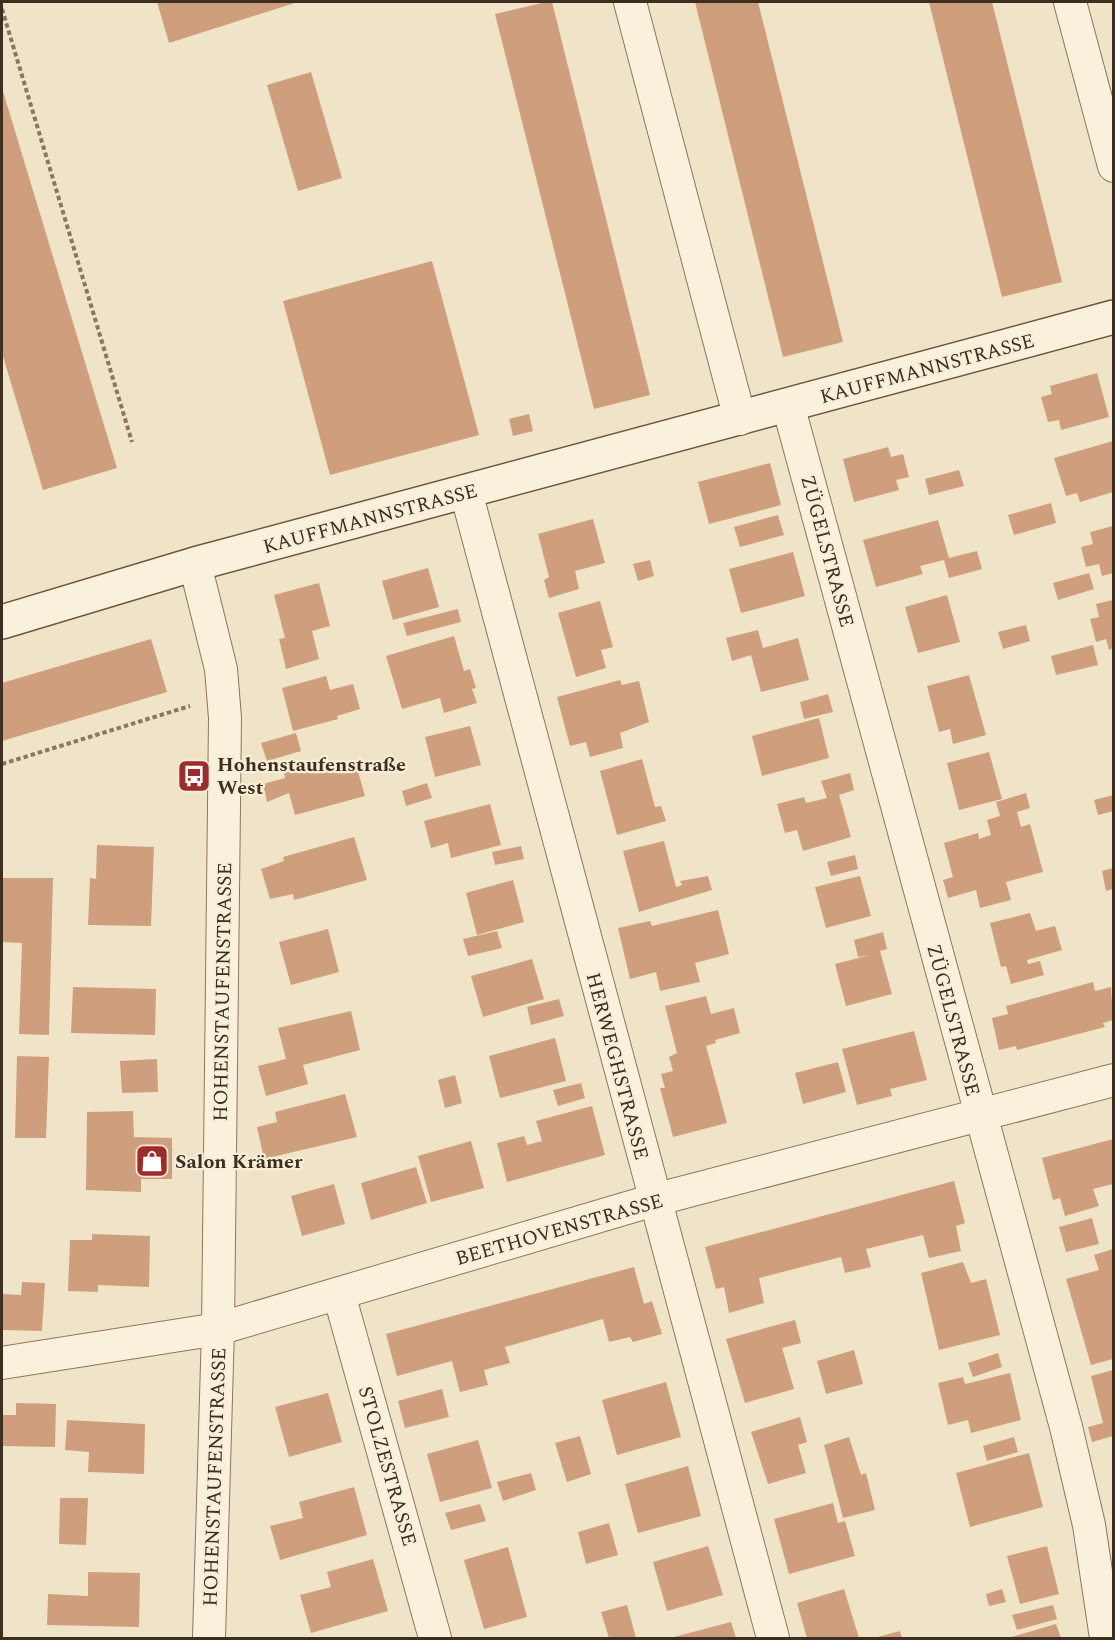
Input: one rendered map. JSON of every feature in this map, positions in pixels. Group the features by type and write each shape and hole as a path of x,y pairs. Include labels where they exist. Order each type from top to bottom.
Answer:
{"street":[{"path":"630,2 740,419"},
{"path":"1070,2 1113,166"},
{"name":"KAUFFMANNSTRASSE","path":"2,622 195,564 1113,317"},
{"name":"ZÜGELSTRASSE","path":"788,405 1066,1427 1089,1525 1106,1638"},
{"name":"HERWEGHSTRASSE","path":"466,492 773,1638"},
{"name":"HOHENSTAUFENSTRASSE","path":"195,564 214,640 223,695 218,1329 209,1638"},
{"name":"BEETHOVENSTRASSE","path":"2,1363 218,1329 654,1200 1113,1080"},
{"name":"STOLZESTRASSE","path":"339,1294 435,1638"}],"path":[{"path":"2,9 132,442"},
{"path":"2,765 223,695"}],"building":[{"path":"157,2 298,2 169,43"},
{"path":"552,2 650,395 594,409 495,14"},
{"path":"695,2 758,2 843,342 783,357"},
{"path":"929,2 992,2 1062,282 1002,297"},
{"path":"311,72 342,178 298,191 267,85"},
{"path":"2,88 117,468 43,490 2,353"},
{"path":"432,261 479,435 330,475 283,301"},
{"path":"1097,373 1109,417 1061,430 1059,420 1048,422 1041,397 1052,394 1050,386"},
{"path":"529,414 533,431 513,436 509,419"},
{"path":"1113,441 1113,492 1080,502 1077,493 1066,496 1054,458"},
{"path":"888,447 891,457 903,454 909,477 896,480 899,490 854,502 843,459"},
{"path":"770,463 781,505 709,524 698,482"},
{"path":"959,470 964,486 929,495 925,479"},
{"path":"1051,503 1056,523 1014,535 1008,515"},
{"path":"778,515 784,535 740,547 734,527"},
{"path":"593,519 605,563 575,571 579,589 549,598 544,580 549,577 538,534"},
{"path":"938,520 949,558 977,551 982,569 949,578 944,560 920,566 923,574 876,587 863,540"},
{"path":"1113,526 1113,573 1102,576 1099,564 1086,567 1081,547 1093,544 1090,532"},
{"path":"793,552 805,596 741,613 729,569"},
{"path":"650,560 654,576 638,581 633,564"},
{"path":"428,568 439,607 393,620 382,581"},
{"path":"1089,573 1094,589 1058,600 1053,583"},
{"path":"319,583 330,626 312,631 319,659 286,669 279,639 285,638 274,595"},
{"path":"947,595 960,642 918,653 905,607"},
{"path":"1113,600 1113,648 1109,650 1106,639 1096,642 1090,619 1099,617 1096,604"},
{"path":"600,601 613,647 601,650 606,668 576,677 558,613"},
{"path":"458,609 461,622 407,636 403,623"},
{"path":"1026,625 1030,641 1003,649 998,632"},
{"path":"758,630 763,648 798,638 809,680 761,692 751,655 732,661 726,638"},
{"path":"454,636 464,671 470,669 476,688 472,689 477,703 444,713 440,698 402,709 386,656"},
{"path":"151,639 167,692 2,741 2,683"},
{"path":"1093,645 1098,665 1056,675 1051,656"},
{"path":"969,675 986,735 953,744 950,729 939,732 927,686"},
{"path":"326,676 330,690 353,684 360,709 337,716 338,719 293,731 282,688"},
{"path":"620,680 622,685 639,681 649,722 620,733 623,748 590,757 586,742 570,746 557,697"},
{"path":"828,694 833,712 804,719 800,702"},
{"path":"819,718 829,758 762,776 752,736"},
{"path":"470,726 481,765 435,777 425,737"},
{"path":"296,733 301,751 267,761 261,743"},
{"path":"989,752 1002,799 959,810 947,763"},
{"path":"642,759 655,807 661,806 666,821 617,835 600,771"},
{"path":"330,760 332,768 355,761 365,796 295,815 289,793 267,802 263,784 285,778 284,773"},
{"path":"850,773 854,790 839,795 851,837 803,851 797,830 785,833 777,804 804,797 806,803 827,798 821,781"},
{"path":"427,783 432,798 406,806 402,791"},
{"path":"1026,793 1030,808 1017,812 1021,827 1030,824 1043,872 1006,882 1011,900 980,908 976,890 948,898 943,880 953,877 944,843 978,833 979,839 991,835 987,820 1000,816 996,802"},
{"path":"1113,795 1113,811 1098,815 1094,800"},
{"path":"490,804 501,845 451,858 448,843 431,848 424,821"},
{"path":"354,837 367,880 294,900 293,894 270,899 261,869 284,861 283,857"},
{"path":"664,841 676,887 682,885 680,881 708,876 712,890 639,912 623,851"},
{"path":"97,845 154,847 151,926 88,925 90,878 96,879"},
{"path":"521,846 524,859 495,865 492,852"},
{"path":"855,855 858,869 831,876 827,862"},
{"path":"1113,868 1113,889 1106,891 1102,871"},
{"path":"860,876 871,916 826,928 815,887"},
{"path":"2,878 53,878 49,1035 19,1034 22,943 2,942"},
{"path":"513,880 524,922 477,935 466,893"},
{"path":"718,910 729,954 695,963 700,982 660,991 656,972 630,979 618,928 650,921 652,926"},
{"path":"1030,913 1036,931 1055,926 1062,950 1027,960 1028,964 1040,961 1044,975 1011,984 1006,966 1001,967 990,923"},
{"path":"328,929 339,972 291,985 279,942"},
{"path":"497,931 502,948 468,956 463,939"},
{"path":"883,932 887,949 880,951 892,994 846,1006 835,964 870,955 858,957 854,940"},
{"path":"532,959 544,999 483,1017 471,976"},
{"path":"1093,982 1095,991 1111,987 1113,1020 1103,1023 1105,1027 1017,1050 1016,1046 999,1050 992,1018 1008,1014 1006,1006"},
{"path":"73,987 156,989 155,1035 71,1033"},
{"path":"706,996 711,1014 734,1008 740,1033 715,1040 716,1043 706,1046 727,1123 673,1137 660,1088 665,1088 661,1074 673,1071 669,1057 677,1053 665,1006"},
{"path":"559,999 564,1016 531,1025 527,1007"},
{"path":"351,1011 360,1050 303,1065 308,1084 266,1096 258,1066 286,1059 278,1028"},
{"path":"914,1031 927,1080 890,1089 892,1096 857,1105 842,1049"},
{"path":"555,1038 566,1081 500,1098 489,1056"},
{"path":"17,1056 49,1057 46,1138 15,1138"},
{"path":"157,1059 158,1092 122,1093 120,1061"},
{"path":"838,1062 846,1092 803,1104 795,1073"},
{"path":"455,1075 462,1103 445,1108 438,1080"},
{"path":"581,1083 585,1098 558,1106 553,1090"},
{"path":"345,1094 357,1137 264,1159 257,1127 277,1122 275,1112"},
{"path":"592,1106 605,1155 507,1182 497,1143 524,1136 527,1145 542,1141 536,1121"},
{"path":"133,1111 134,1137 172,1138 172,1179 141,1179 141,1192 86,1190 87,1112"},
{"path":"1113,1139 1113,1184 1093,1189 1099,1206 1065,1216 1060,1198 1053,1200 1042,1158"},
{"path":"471,1141 484,1188 431,1202 418,1156"},
{"path":"416,1167 427,1203 371,1220 361,1183"},
{"path":"954,1181 965,1223 956,1226 961,1251 929,1258 923,1235 866,1249 871,1267 845,1273 841,1257 759,1278 764,1303 729,1313 724,1287 716,1289 705,1247"},
{"path":"334,1184 345,1224 302,1236 291,1196"},
{"path":"1092,1218 1099,1244 1066,1252 1059,1227"},
{"path":"92,1234 150,1236 149,1287 98,1285 98,1292 68,1291 70,1240 92,1240"},
{"path":"1113,1249 1113,1359 1091,1365 1066,1279 1099,1270 1094,1255"},
{"path":"963,1262 971,1283 986,1279 1000,1335 939,1350 921,1273"},
{"path":"634,1267 644,1304 652,1301 662,1334 633,1342 630,1337 609,1342 603,1319 505,1347 510,1363 484,1370 488,1385 460,1392 452,1361 397,1376 386,1334"},
{"path":"22,1282 45,1283 42,1331 2,1330 2,1294 21,1295"},
{"path":"795,1320 801,1343 782,1348 794,1389 745,1403 726,1339"},
{"path":"854,1350 863,1384 826,1394 817,1361"},
{"path":"998,1353 1002,1367 973,1377 968,1363"},
{"path":"1113,1370 1113,1436 1092,1442 1088,1427 1103,1423 1091,1376"},
{"path":"1010,1373 1021,1420 971,1433 968,1420 948,1425 938,1383 963,1377 965,1384"},
{"path":"666,1382 681,1437 617,1455 602,1400"},
{"path":"442,1389 449,1417 405,1428 398,1401"},
{"path":"328,1393 342,1442 289,1457 275,1407"},
{"path":"16,1403 56,1404 55,1447 2,1446 2,1415 16,1415"},
{"path":"800,1417 807,1442 798,1445 806,1473 768,1484 751,1432"},
{"path":"67,1420 145,1424 144,1474 88,1472 89,1452 65,1450"},
{"path":"580,1436 591,1474 567,1482 555,1443"},
{"path":"849,1437 861,1475 866,1473 875,1510 843,1518 824,1445"},
{"path":"1014,1437 1018,1452 987,1461 983,1446"},
{"path":"478,1440 492,1488 440,1502 427,1454"},
{"path":"1029,1453 1043,1507 970,1527 956,1473"},
{"path":"688,1466 701,1516 638,1533 625,1484"},
{"path":"531,1473 536,1490 503,1501 497,1482"},
{"path":"354,1487 367,1535 280,1560 270,1526 303,1518 299,1502"},
{"path":"60,1498 88,1498 86,1545 59,1544"},
{"path":"833,1503 838,1523 845,1521 855,1556 789,1574 774,1519"},
{"path":"480,1504 486,1521 451,1530 445,1513"},
{"path":"609,1523 618,1555 586,1564 578,1532"},
{"path":"708,1546 723,1595 667,1611 653,1562"},
{"path":"1047,1546 1059,1594 1020,1604 1007,1556"},
{"path":"508,1547 527,1617 484,1629 464,1560"},
{"path":"373,1559 388,1611 311,1633 300,1595 331,1587 327,1572"},
{"path":"88,1572 140,1573 139,1627 47,1625 48,1594 88,1596"},
{"path":"844,1589 859,1638 807,1638 797,1603"},
{"path":"1002,1589 1006,1602 989,1606 986,1594"},
{"path":"627,1605 636,1638 609,1638 601,1612"},
{"path":"1053,1605 1057,1619 1017,1630 1012,1615"},
{"path":"731,1622 736,1638 670,1638"},
{"path":"1056,1624 1061,1638 1008,1638"},
{"path":"900,1631 902,1638 874,1638"}],"place":[{"name":"Hohenstaufenstraße West","path":"194,776"},
{"name":"Salon Krämer","path":"152,1161"}]}
